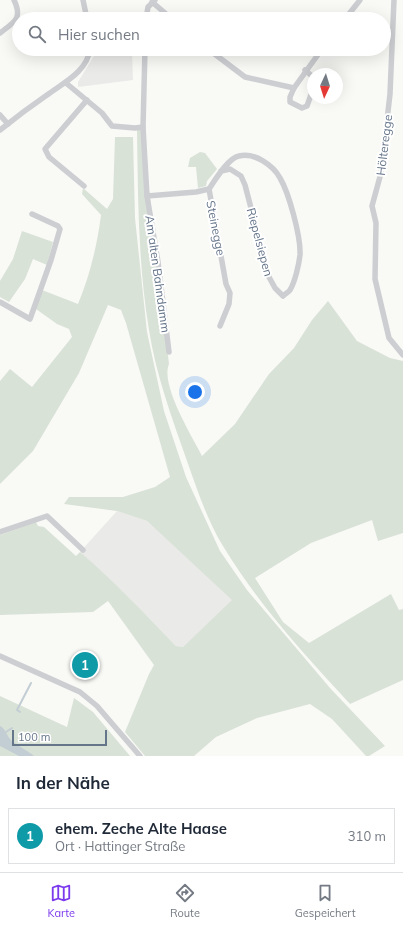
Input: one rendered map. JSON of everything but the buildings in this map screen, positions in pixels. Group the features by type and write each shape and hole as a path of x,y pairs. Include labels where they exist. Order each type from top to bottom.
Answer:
{"street":[{"path":"14,0 19,12"},
{"path":"83,0 86,12"},
{"path":"351,12 360,0"},
{"name":"Hölteregge","path":"394,0 390,94 382,173 372,206 376,223 375,279 389,338 403,355"},
{"path":"147,12 148,8 154,1 165,12"},
{"path":"0,33 12,23"},
{"path":"0,130 49,93 66,83 84,64 88,56"},
{"name":"Am alten Bahndamm","path":"145,56 143,127 147,196 158,262 168,352"},
{"path":"217,56 245,77 294,88"},
{"path":"308,104 307,106 302,108 290,102 290,97 305,70 316,56"},
{"path":"66,83 102,113 112,126 135,128 143,127"},
{"path":"84,186 49,157 45,149 86,100"},
{"path":"0,115 8,124"},
{"name":"Riepelsiepen","path":"209,189 221,171 231,160 239,156 249,155 262,160 273,168 280,178 299,236 300,255 297,273 290,290 283,296 275,288 269,277 245,184 241,176 230,169 221,171"},
{"name":"Steinegge","path":"147,196 196,192 209,189 226,284 230,293 229,304 220,326"},
{"path":"0,302 30,319 40,294 60,229 58,226 32,214"},
{"path":"0,532 47,516 83,550"},
{"path":"0,656 80,692 97,706 140,756"}],"shaded area":[{"path":"94,56 132,56 133,80 78,87 78,82"},
{"path":"142,129 169,364 167,373 169,384 178,410 202,456 235,424 269,374 294,348 312,320 328,301 357,341 390,358 403,361 403,533 378,541 372,520 311,543 255,578 283,622 309,643 391,594 399,610 403,609 403,680 350,704 282,628 251,588 217,536 207,515 195,482 165,396 152,347 145,305 138,205 137,130"},
{"path":"115,137 133,137 135,218 147,332 164,411 186,477 220,551 247,590 330,688 385,746 369,756 366,756 332,719 310,704 257,718 216,737 194,756 145,756 125,732 154,665 108,601 93,612 0,615 0,535 36,522 38,526 44,527 76,556 80,552 93,563 176,646 183,647 232,600 147,521 117,511 64,504 69,497 123,497 155,487 170,477 121,310 108,305 79,373 33,451 0,484 0,381 10,369 32,387 72,337 69,329 57,324 36,309 42,290 78,304 92,260 101,215 82,194 83,188 107,209 113,199"},
{"path":"200,152 205,153 217,169 207,181 206,186 198,188 196,167 188,167 190,158"},
{"path":"22,231 53,242 47,265 33,259 25,279 9,302 0,297 0,281 13,259"},
{"path":"117,511 147,521 233,600 183,647 176,646 122,591 80,552"},
{"path":"0,696 67,727 74,698 93,712 130,756 0,756"},
{"path":"0,726 4,729 12,741 34,756 19,756 0,746"}],"waterway":[{"path":"20,712 17,710 31,683"},
{"path":"6,732 12,728"}],"place":[{"name":"ehem. Zeche Alte Haase","path":"85,665"}]}
